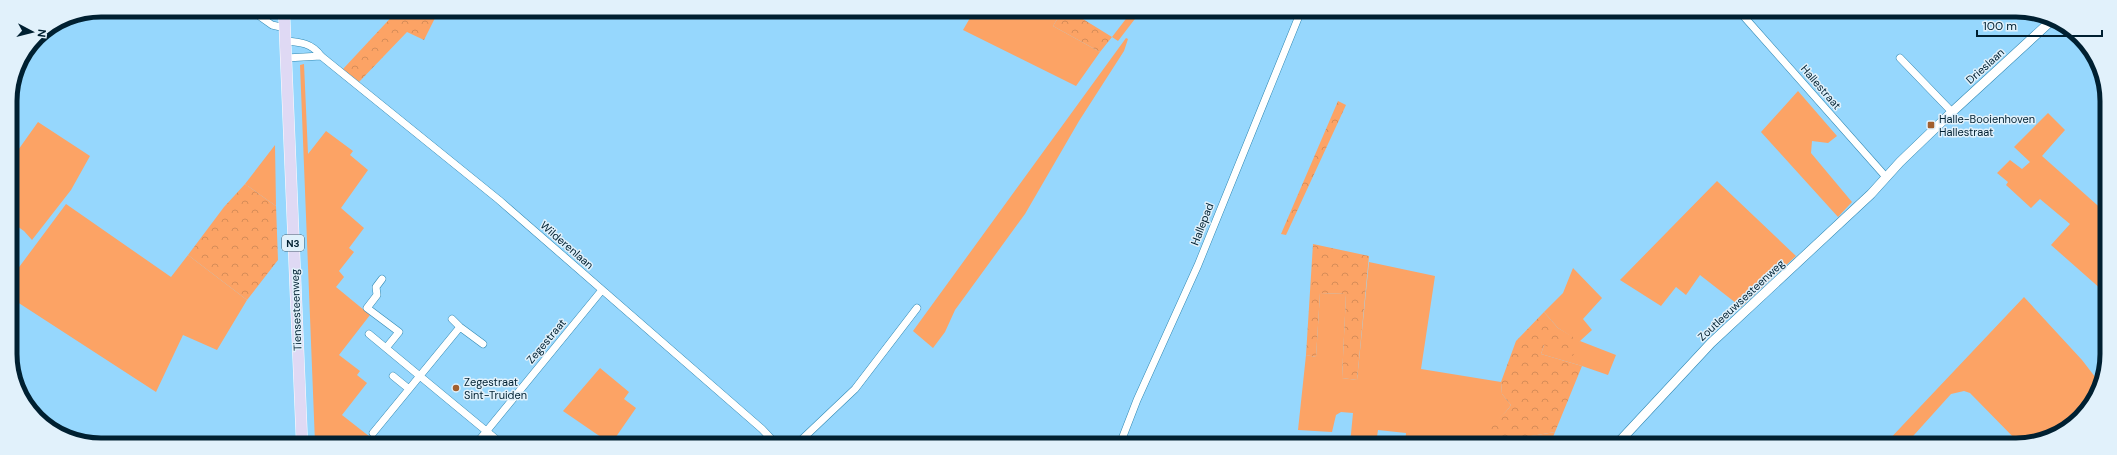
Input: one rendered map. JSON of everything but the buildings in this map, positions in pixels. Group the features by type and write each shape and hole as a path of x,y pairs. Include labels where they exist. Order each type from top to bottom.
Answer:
{"main road":[{"name":"N3","path":"284,17 286,58"},
{"name":"Tiensesteenweg","path":"286,58 302,438"}],"street":[{"path":"261,17 272,25 285,28"},
{"name":"Hallepad","path":"1122,438 1137,400 1198,265 1299,17"},
{"name":"Hallestraat","path":"1743,17 1886,177"},
{"name":"Drieslaan","path":"1886,177 1952,112 2048,24"},
{"name":"Wilderenlaan","path":"285,41 301,42 314,47 321,56 337,70 499,200 770,438"},
{"path":"286,58 321,56"},
{"path":"1900,58 1952,112"},
{"name":"Zoutleeuwsesteenweg","path":"1623,438 1711,343 1871,194 1886,177"},
{"path":"382,279 376,287 377,295 367,308 399,332 386,348"},
{"name":"Zegestraat","path":"481,438 602,290"},
{"path":"803,438 855,389 917,308"},
{"path":"452,319 482,344"},
{"path":"373,433 460,327"},
{"path":"369,334 495,438"},
{"path":"393,376 409,389"}],"green space":[{"path":"391,17 436,17 424,40 407,32 359,82 343,69"},
{"path":"971,17 1058,17 1053,26 1100,52 1076,86 963,30"},
{"path":"1058,17 1080,17 1112,37 1100,52 1053,26"},
{"path":"1127,17 1136,17 1118,41 1112,37"},
{"path":"1126,38 1128,39 1124,51 1079,121 1025,214 955,310 945,332 933,348 913,331"},
{"path":"304,64 308,154 326,131 353,151 350,155 368,170 341,208 364,228 349,248 354,252 339,271 344,277 336,287 370,315 339,355 360,371 357,375 367,383 342,415 371,438 315,438 300,65"},
{"path":"1798,91 1837,136 1828,143 1812,141 1811,153 1852,202 1838,217 1761,132"},
{"path":"1338,101 1346,105 1286,235 1281,234"},
{"path":"2048,113 2065,130 2042,156 2100,208 2100,288 2051,245 2070,224 2040,199 2031,208 2006,185 2008,182 1997,173 2010,160 2022,169 2030,162 2014,147"},
{"path":"38,122 90,156 71,190 32,240 17,226 17,152"},
{"path":"275,145 276,206 245,184"},
{"path":"1717,181 1796,256 1741,307 1700,275 1686,295 1676,287 1661,306 1620,280"},
{"path":"245,184 276,206 278,260 247,300 188,255 224,207"},
{"path":"66,204 171,277 188,255 247,300 217,350 183,335 156,392 17,302 17,270"},
{"path":"1313,244 1369,256 1357,380 1342,378 1346,294 1320,293 1316,357 1306,355"},
{"path":"1369,262 1435,276 1421,369 1501,382 1502,394 1511,405 1493,426 1489,438 1406,438 1406,433 1378,430 1377,438 1351,438 1353,413 1341,412 1336,415 1332,432 1298,430 1306,355 1316,357 1320,293 1346,294 1342,378 1357,380"},
{"path":"1573,268 1602,298 1583,319 1592,330 1580,341 1616,355 1608,375 1541,354 1544,345 1580,342 1558,328 1544,312 1563,293"},
{"path":"2024,297 2082,360 2096,379 2089,396 2083,405 2067,421 2043,434 2014,438 1970,393 1964,391 1951,394 1911,438 1891,438"},
{"path":"1544,312 1558,328 1580,341 1573,356 1544,345 1541,354 1582,366 1555,432 1531,436 1530,438 1489,438 1492,425 1507,411 1511,405 1502,394 1501,382 1516,341"},
{"path":"600,368 629,392 624,399 636,408 615,438 602,438 563,411"},
{"path":"1555,432 1552,438 1530,438 1531,436"}],"place":[{"name":"Halle-Booienhoven Hallestraat","path":"1931,125"},
{"name":"Zegestraat Sint-Truiden","path":"456,388"}]}
